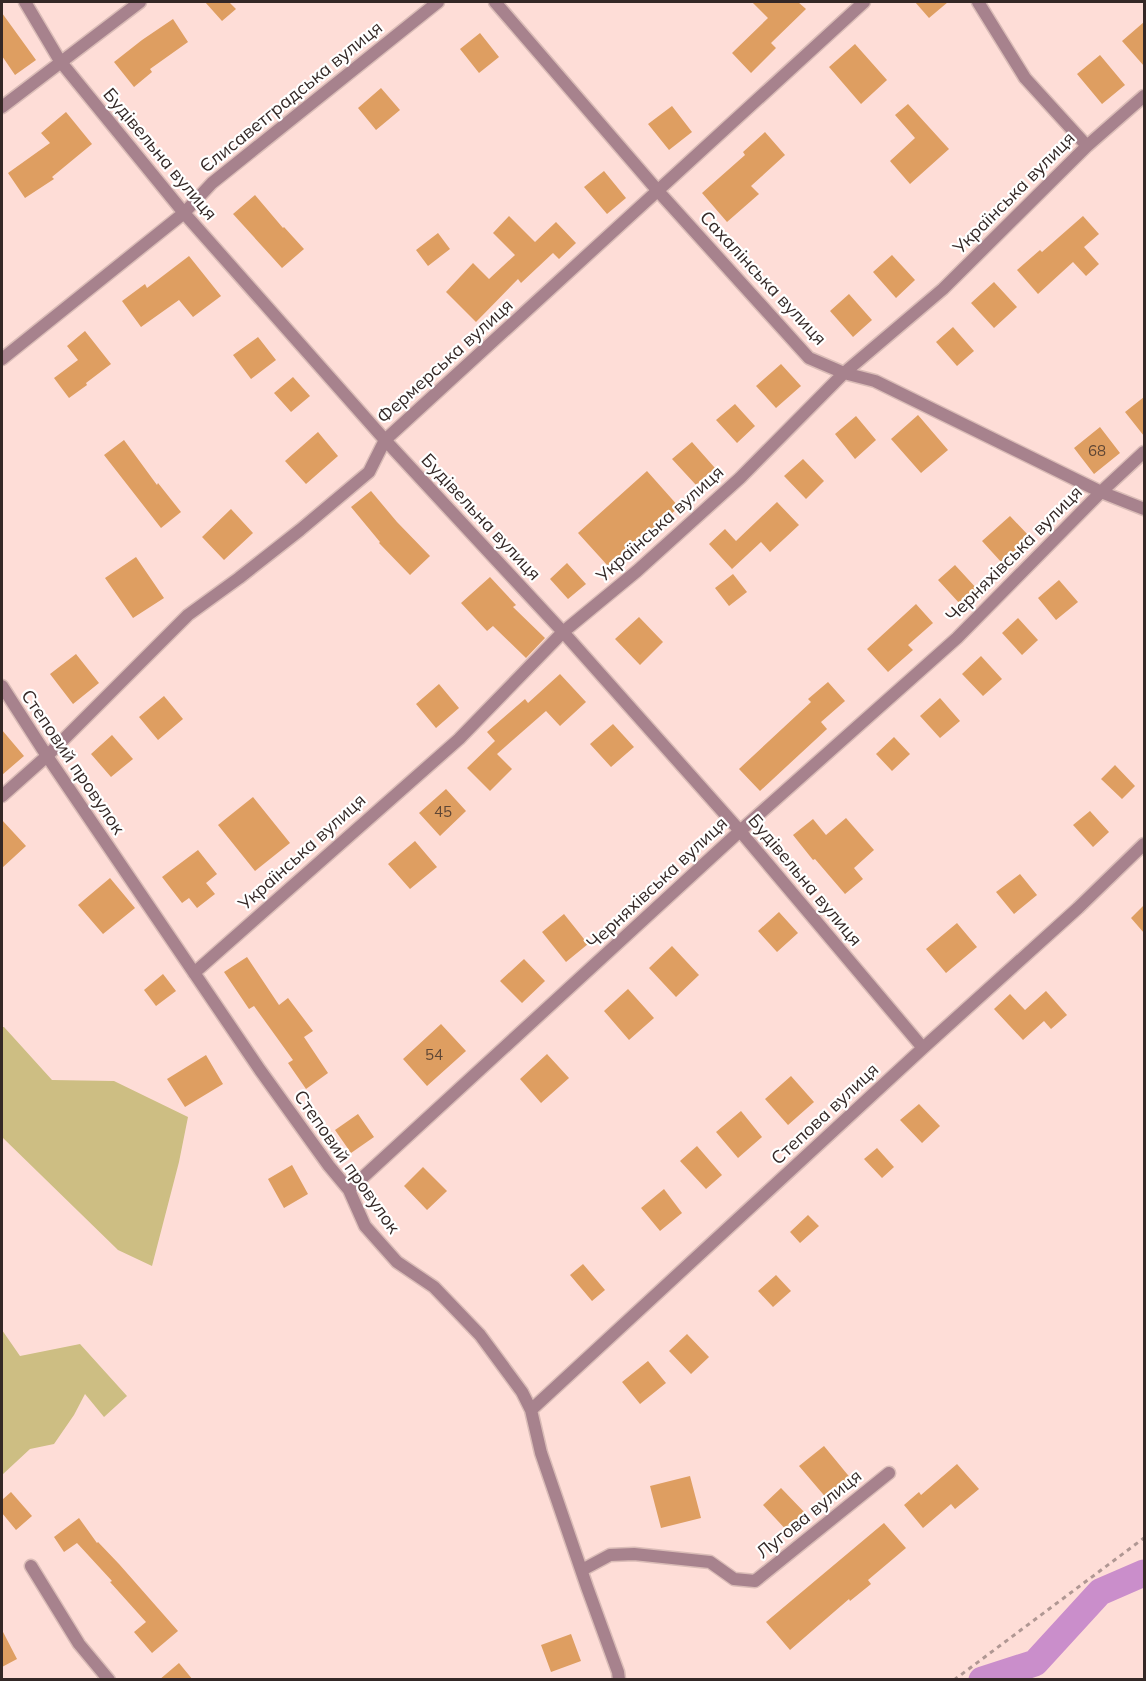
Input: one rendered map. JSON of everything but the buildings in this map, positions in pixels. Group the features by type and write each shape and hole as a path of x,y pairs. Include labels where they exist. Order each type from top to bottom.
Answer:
{"street":[{"name":"Будівельна вулиця","path":"26,2 60,61 184,213 740,831 923,1048"},
{"path":"2,107 140,2"},
{"name":"Єлисаветградська вулиця","path":"2,359 184,213 212,183 438,2"},
{"name":"Сахалінська вулиця","path":"495,2 658,191 809,358 844,373 875,381 1101,492 1144,509"},
{"name":"Фермерська вулиця","path":"2,795 47,756 188,615 300,530 369,472 386,440 864,2"},
{"path":"978,2 1025,78 1087,146"},
{"name":"Українська вулиця","path":"194,973 459,739 563,632 637,571 740,478 844,373 943,289 1087,146 1144,96"},
{"name":"Черняхівська вулиця","path":"349,1190 740,831 957,638 1101,492 1144,452"},
{"name":"Степовий провулок","path":"2,686 260,1070 349,1190 365,1226 397,1262 434,1287 480,1335 522,1392 531,1410 541,1452 619,1676"},
{"name":"Степова вулиця","path":"531,1410 1078,908 1144,844"},
{"name":"Лугова вулиця","path":"582,1570 610,1555 634,1554 710,1562 734,1579 755,1581 889,1473"},
{"path":"31,1566 79,1644 110,1680"}],"path":[{"path":"954,1680 1144,1538"}],"shaded area":[{"path":"2,1027 52,1080 114,1081 188,1117 179,1162 152,1266 118,1250 2,1137"},
{"path":"2,1330 20,1356 80,1344 127,1396 104,1417 85,1394 54,1444 30,1449 2,1475"}],"waterway":[{"path":"982,1680 1035,1663 1100,1592 1144,1573"}]}
